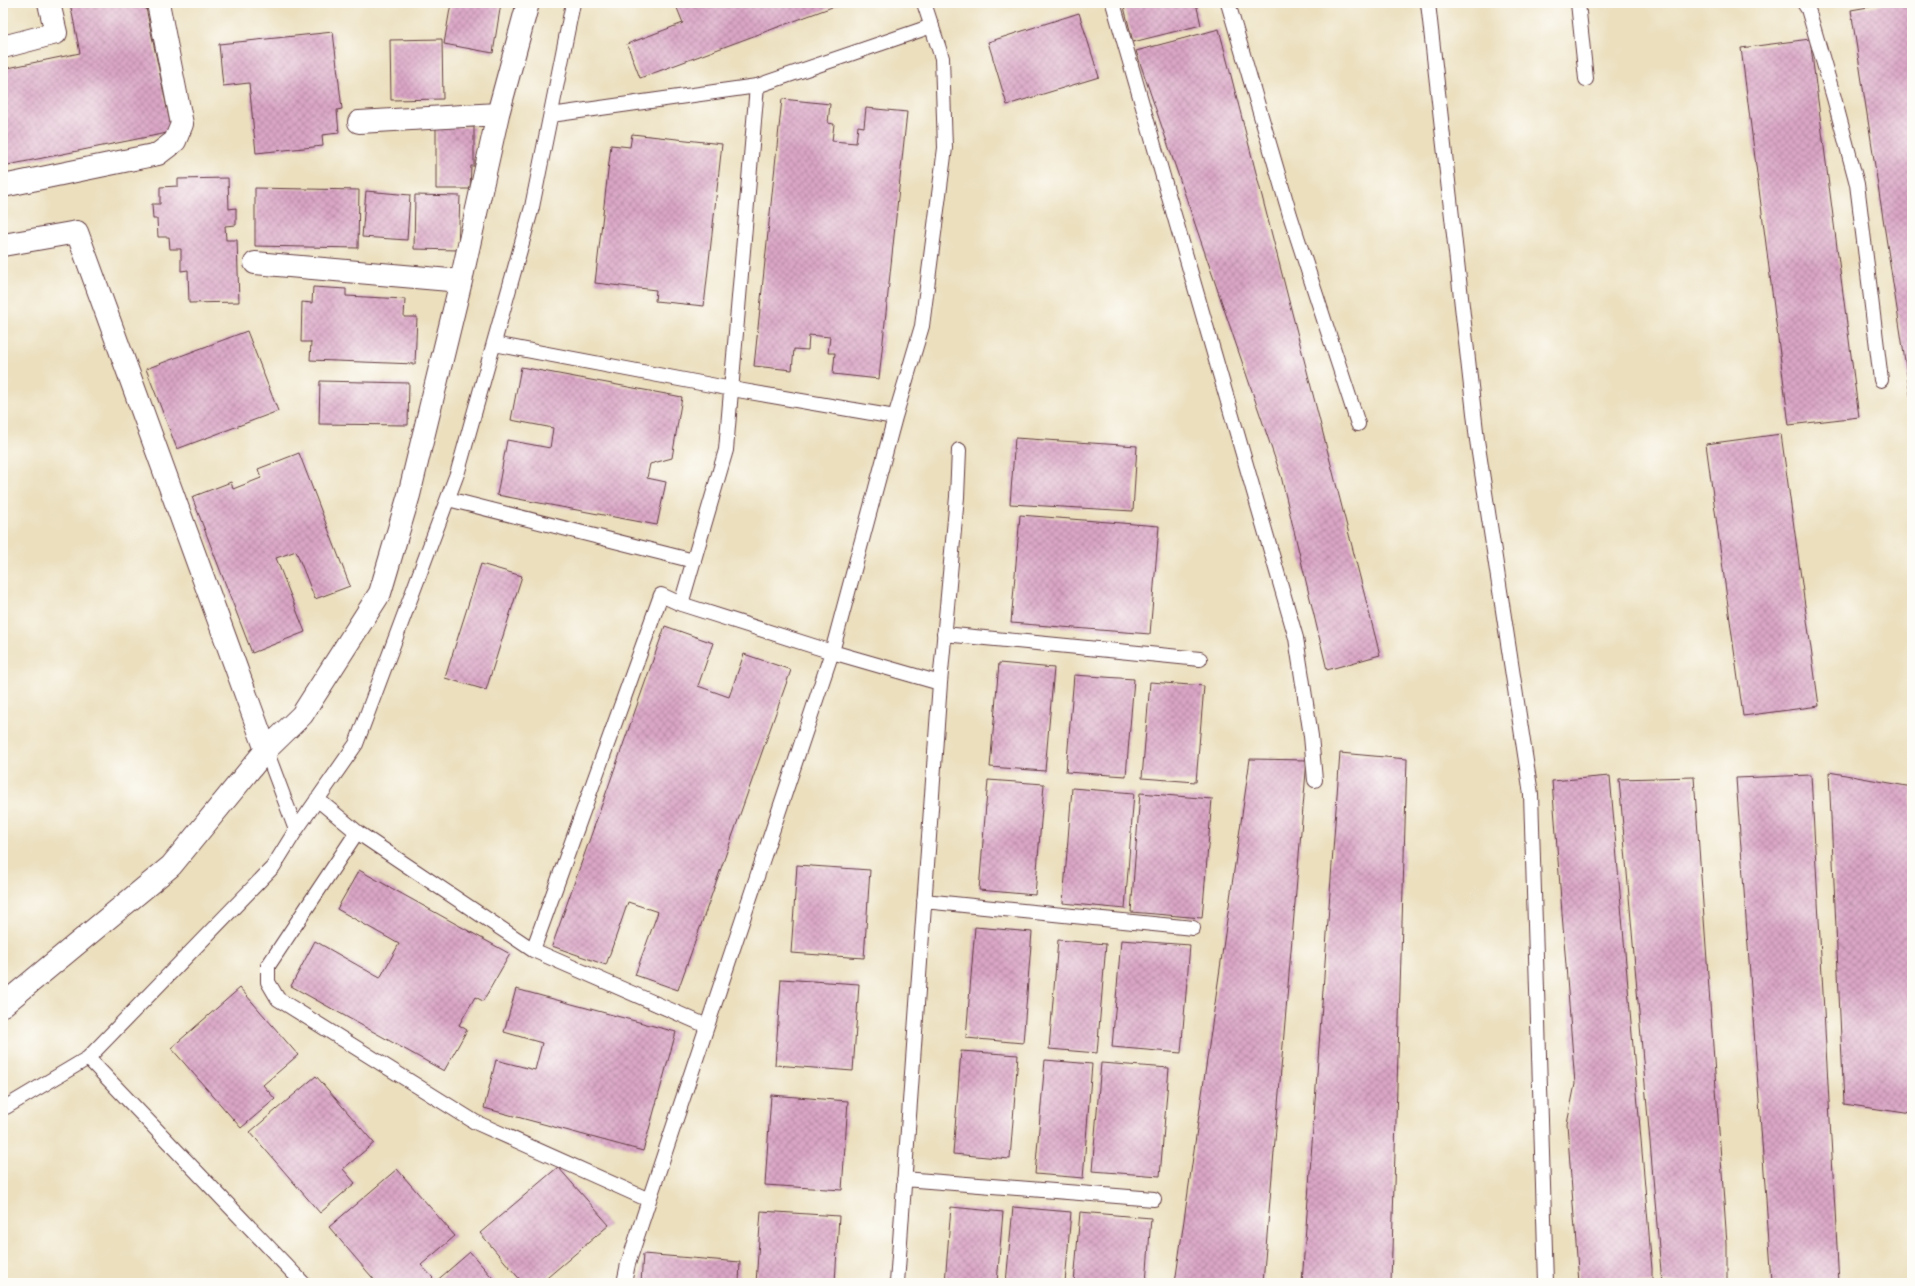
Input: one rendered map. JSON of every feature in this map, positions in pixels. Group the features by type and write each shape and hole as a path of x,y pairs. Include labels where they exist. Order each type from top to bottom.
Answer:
{"street":[{"path":"3,47 56,33 49,3"},
{"path":"3,186 158,154 175,141 182,124 158,3"},
{"path":"3,1005 171,866 266,750 302,715 380,593 409,494 461,281 498,114 528,3"},
{"path":"359,122 498,114"},
{"path":"3,245 77,232 266,750"},
{"path":"256,263 461,281"}],"lane":[{"path":"6,1107 88,1058 273,867 296,830 356,744 458,471 532,207 573,3"},
{"path":"624,1283 628,1264 649,1200 832,652 895,417 922,326 945,148 942,58 924,3"},
{"path":"1113,3 1296,638 1311,736 1315,780"},
{"path":"1228,3 1290,215 1358,424"},
{"path":"1428,3 1477,440 1531,794 1546,1283"},
{"path":"1578,3 1586,79"},
{"path":"1804,3 1808,9 1857,184 1881,380"},
{"path":"551,115 756,86 932,26"},
{"path":"681,604 726,450 756,86"},
{"path":"494,344 732,389 895,417"},
{"path":"897,1283 940,683 957,497 959,450"},
{"path":"448,499 694,561"},
{"path":"533,950 661,595 681,604 832,652 940,683"},
{"path":"944,634 1200,659"},
{"path":"266,750 296,830"},
{"path":"317,799 357,832 533,950 707,1026"},
{"path":"357,832 268,966 268,982 278,999 475,1122 649,1200"},
{"path":"924,901 1193,928"},
{"path":"88,1058 303,1283"},
{"path":"904,1179 1154,1199"}],"building":[{"path":"70,3 145,3 172,132 3,166 3,69 80,53"},
{"path":"451,3 501,3 493,53 444,44"},
{"path":"675,3 843,3 640,78 627,44 683,23"},
{"path":"1123,3 1196,3 1201,25 1133,42"},
{"path":"1891,3 1912,3 1911,400 1851,10"},
{"path":"1079,13 1099,77 1007,105 988,42"},
{"path":"1219,29 1380,655 1327,670 1281,476 1136,51"},
{"path":"333,32 342,109 337,110 339,133 322,135 323,146 256,153 249,83 223,86 219,44"},
{"path":"442,39 443,99 391,100 390,40"},
{"path":"1810,39 1859,417 1789,425 1741,48"},
{"path":"782,99 830,104 828,123 834,124 832,141 856,143 858,126 864,127 866,108 907,112 879,379 833,374 835,353 828,353 830,337 809,335 808,350 794,349 792,370 754,366"},
{"path":"436,127 474,127 474,166 471,166 470,189 436,189"},
{"path":"632,134 722,144 704,306 655,301 656,290 595,283 611,145 630,147"},
{"path":"228,178 229,209 236,208 236,225 225,226 226,240 237,240 239,302 189,303 188,270 181,271 181,249 170,249 169,237 158,237 157,219 153,219 152,204 160,204 160,187 178,186 178,179"},
{"path":"255,188 359,190 358,248 255,246"},
{"path":"366,191 410,195 407,240 362,237"},
{"path":"415,195 460,196 458,250 414,249"},
{"path":"313,287 346,289 346,296 405,299 404,317 417,317 415,364 310,360 311,342 301,342 302,302 312,303"},
{"path":"247,331 278,411 177,449 146,369"},
{"path":"521,367 682,397 672,458 650,464 647,478 666,482 657,525 497,495 507,440 550,448 553,428 511,420"},
{"path":"320,381 409,383 408,425 319,424"},
{"path":"1781,434 1819,706 1743,716 1706,444"},
{"path":"1015,438 1137,446 1133,511 1010,504"},
{"path":"299,453 350,586 315,599 296,551 276,558 305,632 252,653 192,497 231,482 233,489 261,478 258,469"},
{"path":"1020,515 1159,526 1150,634 1011,623"},
{"path":"481,564 522,576 486,690 445,678"},
{"path":"665,626 713,643 698,686 729,697 744,654 791,670 678,990 635,975 658,912 628,902 606,965 552,946"},
{"path":"999,663 1054,668 1045,771 990,767"},
{"path":"1074,675 1134,679 1126,776 1066,772"},
{"path":"1150,682 1204,686 1196,782 1142,778"},
{"path":"1340,753 1407,759 1391,1283 1302,1283"},
{"path":"1250,759 1307,760 1263,1283 1175,1283"},
{"path":"1829,772 1912,787 1912,1114 1844,1104"},
{"path":"1811,775 1839,1283 1772,1283 1736,778"},
{"path":"1610,776 1652,1283 1579,1283 1567,1124 1575,1084 1552,781"},
{"path":"1694,777 1727,1244 1727,1283 1662,1283 1619,779"},
{"path":"988,780 1044,784 1035,895 979,890"},
{"path":"1072,788 1134,793 1125,909 1063,903"},
{"path":"1140,793 1212,799 1202,918 1131,912"},
{"path":"797,865 870,870 864,958 791,953"},
{"path":"359,870 510,954 483,1001 475,997 459,1025 467,1030 444,1071 291,986 315,941 380,978 399,944 337,909"},
{"path":"975,927 1032,932 1023,1043 966,1038"},
{"path":"1058,940 1106,944 1097,1053 1049,1049"},
{"path":"1121,940 1190,945 1181,1053 1112,1047"},
{"path":"781,979 859,984 853,1071 775,1065"},
{"path":"240,988 298,1055 263,1085 275,1099 241,1128 171,1048"},
{"path":"516,989 676,1032 643,1151 484,1108 496,1060 535,1070 542,1043 504,1032"},
{"path":"961,1051 1018,1055 1010,1159 953,1154"},
{"path":"1045,1060 1092,1064 1083,1178 1035,1174"},
{"path":"1101,1063 1169,1068 1160,1176 1092,1171"},
{"path":"316,1076 374,1143 343,1169 355,1183 320,1213 250,1132"},
{"path":"771,1095 848,1101 842,1190 765,1185"},
{"path":"558,1167 609,1225 541,1283 523,1283 480,1233"},
{"path":"397,1169 455,1236 421,1265 433,1278 428,1283 377,1283 329,1227"},
{"path":"951,1207 1003,1212 997,1283 945,1283"},
{"path":"1013,1207 1071,1212 1065,1283 1006,1283"},
{"path":"761,1211 839,1216 835,1283 756,1283"},
{"path":"1080,1212 1151,1218 1146,1283 1074,1283"},
{"path":"470,1252 497,1283 434,1283"},
{"path":"643,1254 740,1262 739,1283 641,1283"}]}
